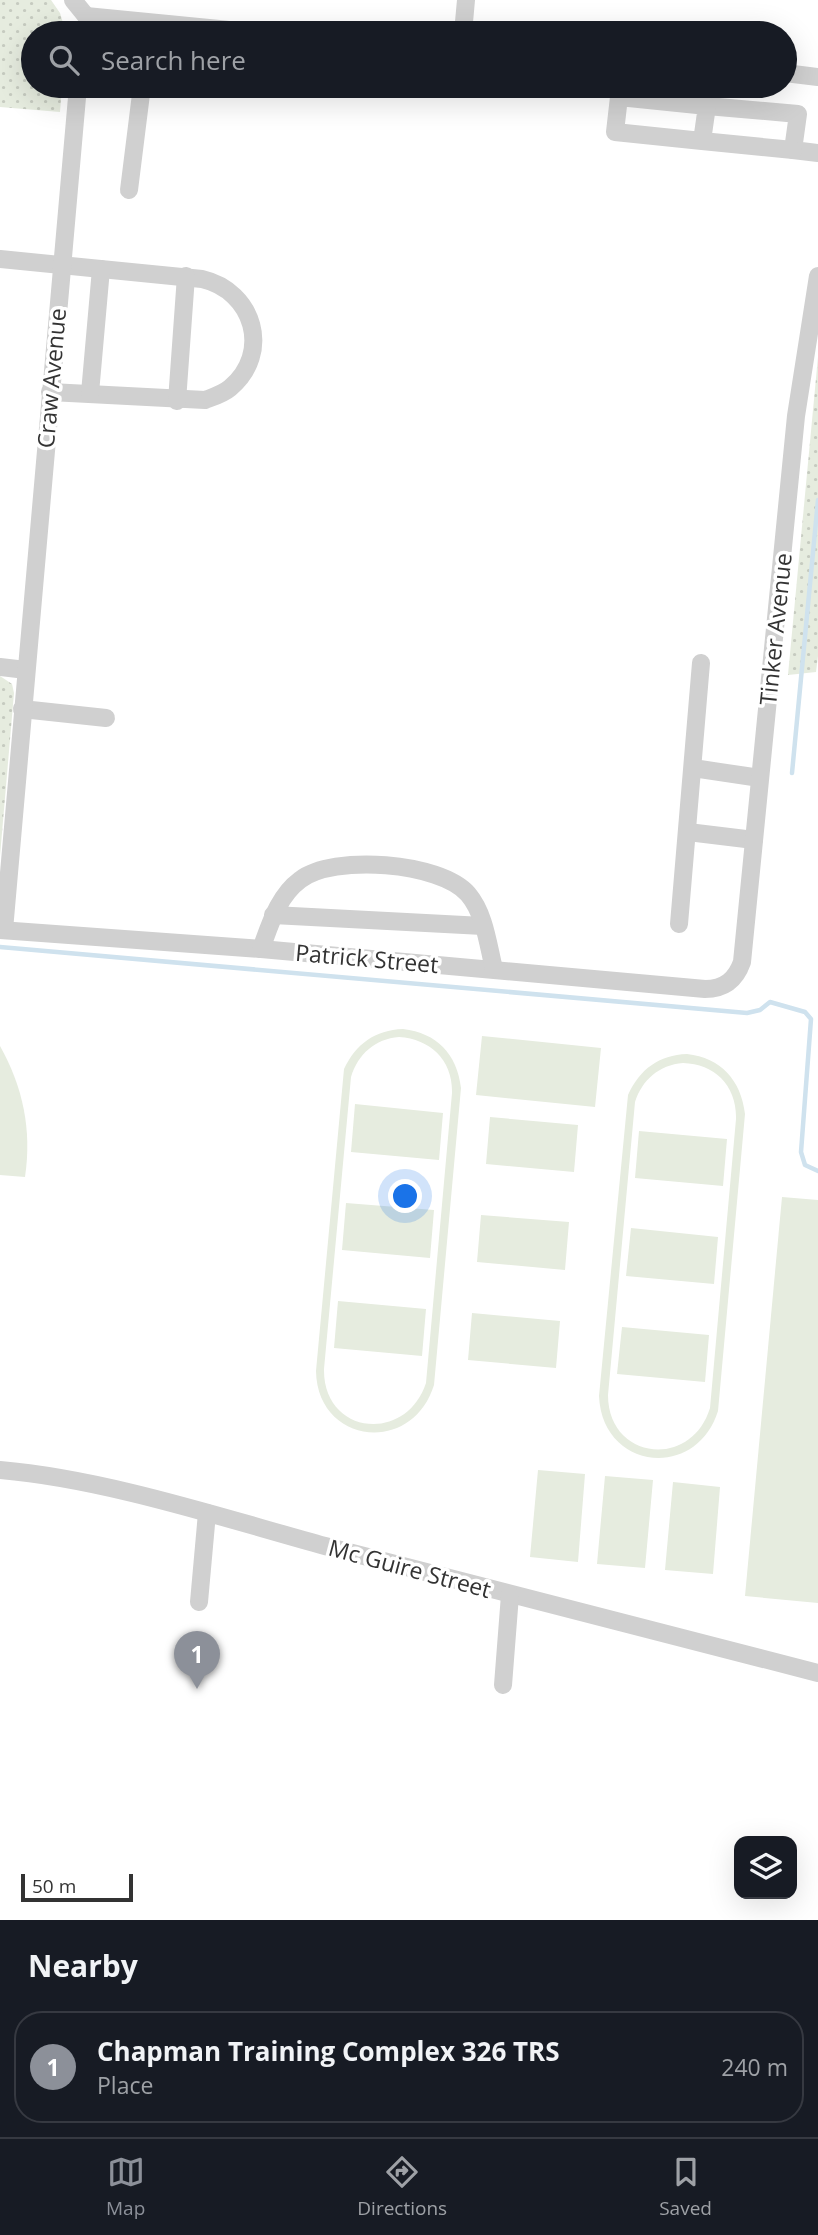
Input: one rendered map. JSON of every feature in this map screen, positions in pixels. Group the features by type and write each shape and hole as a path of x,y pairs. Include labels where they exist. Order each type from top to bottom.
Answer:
{"street":[{"path":"73,0 83,21"},
{"path":"464,21 466,0"},
{"path":"797,74 818,77"},
{"name":"Craw Avenue","path":"2,930 77,98"},
{"path":"129,190 140,98"},
{"path":"619,98 615,132 818,153"},
{"path":"629,98 798,114 793,150"},
{"path":"702,141 708,98"},
{"path":"0,259 186,276 212,281 235,295 250,317 254,332 254,349 240,378 227,391 205,400 177,401 50,392"},
{"path":"90,393 101,269"},
{"path":"177,401 186,276"},
{"name":"Tinker Avenue","path":"732,981 742,962 796,416 818,276"},
{"path":"679,924 701,663"},
{"path":"0,667 26,670"},
{"path":"22,709 106,718"},
{"path":"693,768 760,778"},
{"path":"688,832 754,840"},
{"path":"261,949 273,915 298,881 310,873 360,864 394,867 447,879 467,892 479,910 494,969"},
{"path":"273,915 483,926"},
{"name":"Patrick Street","path":"2,930 261,949 705,989 723,986 732,981"},
{"name":"Mc Guire Street","path":"0,1471 78,1483 207,1513 510,1595 818,1673"},
{"path":"199,1602 207,1513"},
{"path":"503,1685 510,1595"}],"shaded area":[{"path":"0,0 51,0 62,21 21,21 21,98 61,98 60,112 0,107"},
{"path":"818,357 818,656 816,672 788,675"},
{"path":"0,676 12,684 14,693 0,856"},
{"path":"393,1030 415,1031 435,1040 450,1055 461,1088 434,1385 423,1408 406,1423 387,1431 367,1432 348,1426 332,1414 320,1395 316,1371 344,1069 354,1052 368,1040","holes":["390,1038 421,1042 438,1054 449,1071 452,1093 426,1383 416,1403 401,1416 385,1423 367,1424 351,1419 337,1408 327,1391 324,1369 351,1077 358,1061 375,1044"]},
{"path":"482,1036 601,1048 595,1107 476,1095"},
{"path":"0,1046 15,1077 24,1109 27,1142 25,1177 0,1175"},
{"path":"677,1055 699,1056 719,1066 734,1081 745,1114 718,1411 707,1433 691,1449 671,1457 651,1457 632,1452 616,1439 604,1421 599,1396 628,1095 638,1078 652,1065","holes":["674,1064 695,1064 714,1072 728,1087 733,1096 736,1119 710,1408 700,1428 686,1441 669,1448 652,1449 635,1444 621,1433 612,1417 608,1395 635,1102 642,1087 659,1070"]},
{"path":"355,1104 443,1113 439,1160 351,1152"},
{"path":"490,1117 578,1125 574,1172 486,1164"},
{"path":"639,1131 727,1139 723,1186 635,1178"},
{"path":"782,1197 818,1200 818,1603 745,1596"},
{"path":"346,1203 434,1210 430,1258 342,1250"},
{"path":"481,1215 569,1222 565,1270 477,1262"},
{"path":"631,1228 718,1237 714,1284 626,1276"},
{"path":"338,1301 426,1309 422,1356 334,1348"},
{"path":"472,1313 560,1321 556,1368 468,1360"},
{"path":"622,1327 709,1335 705,1382 617,1374"},
{"path":"538,1470 585,1474 578,1562 530,1557"},
{"path":"605,1476 653,1480 645,1568 597,1564"},
{"path":"673,1482 720,1487 713,1574 665,1570"}],"waterway":[{"path":"792,773 818,500"},
{"path":"0,947 747,1013 760,1010 770,1002 805,1012 811,1019 801,1152 805,1165 818,1171"}],"place":[{"name":"Chapman Training Complex 326 TRS","path":"197,1689"}]}
